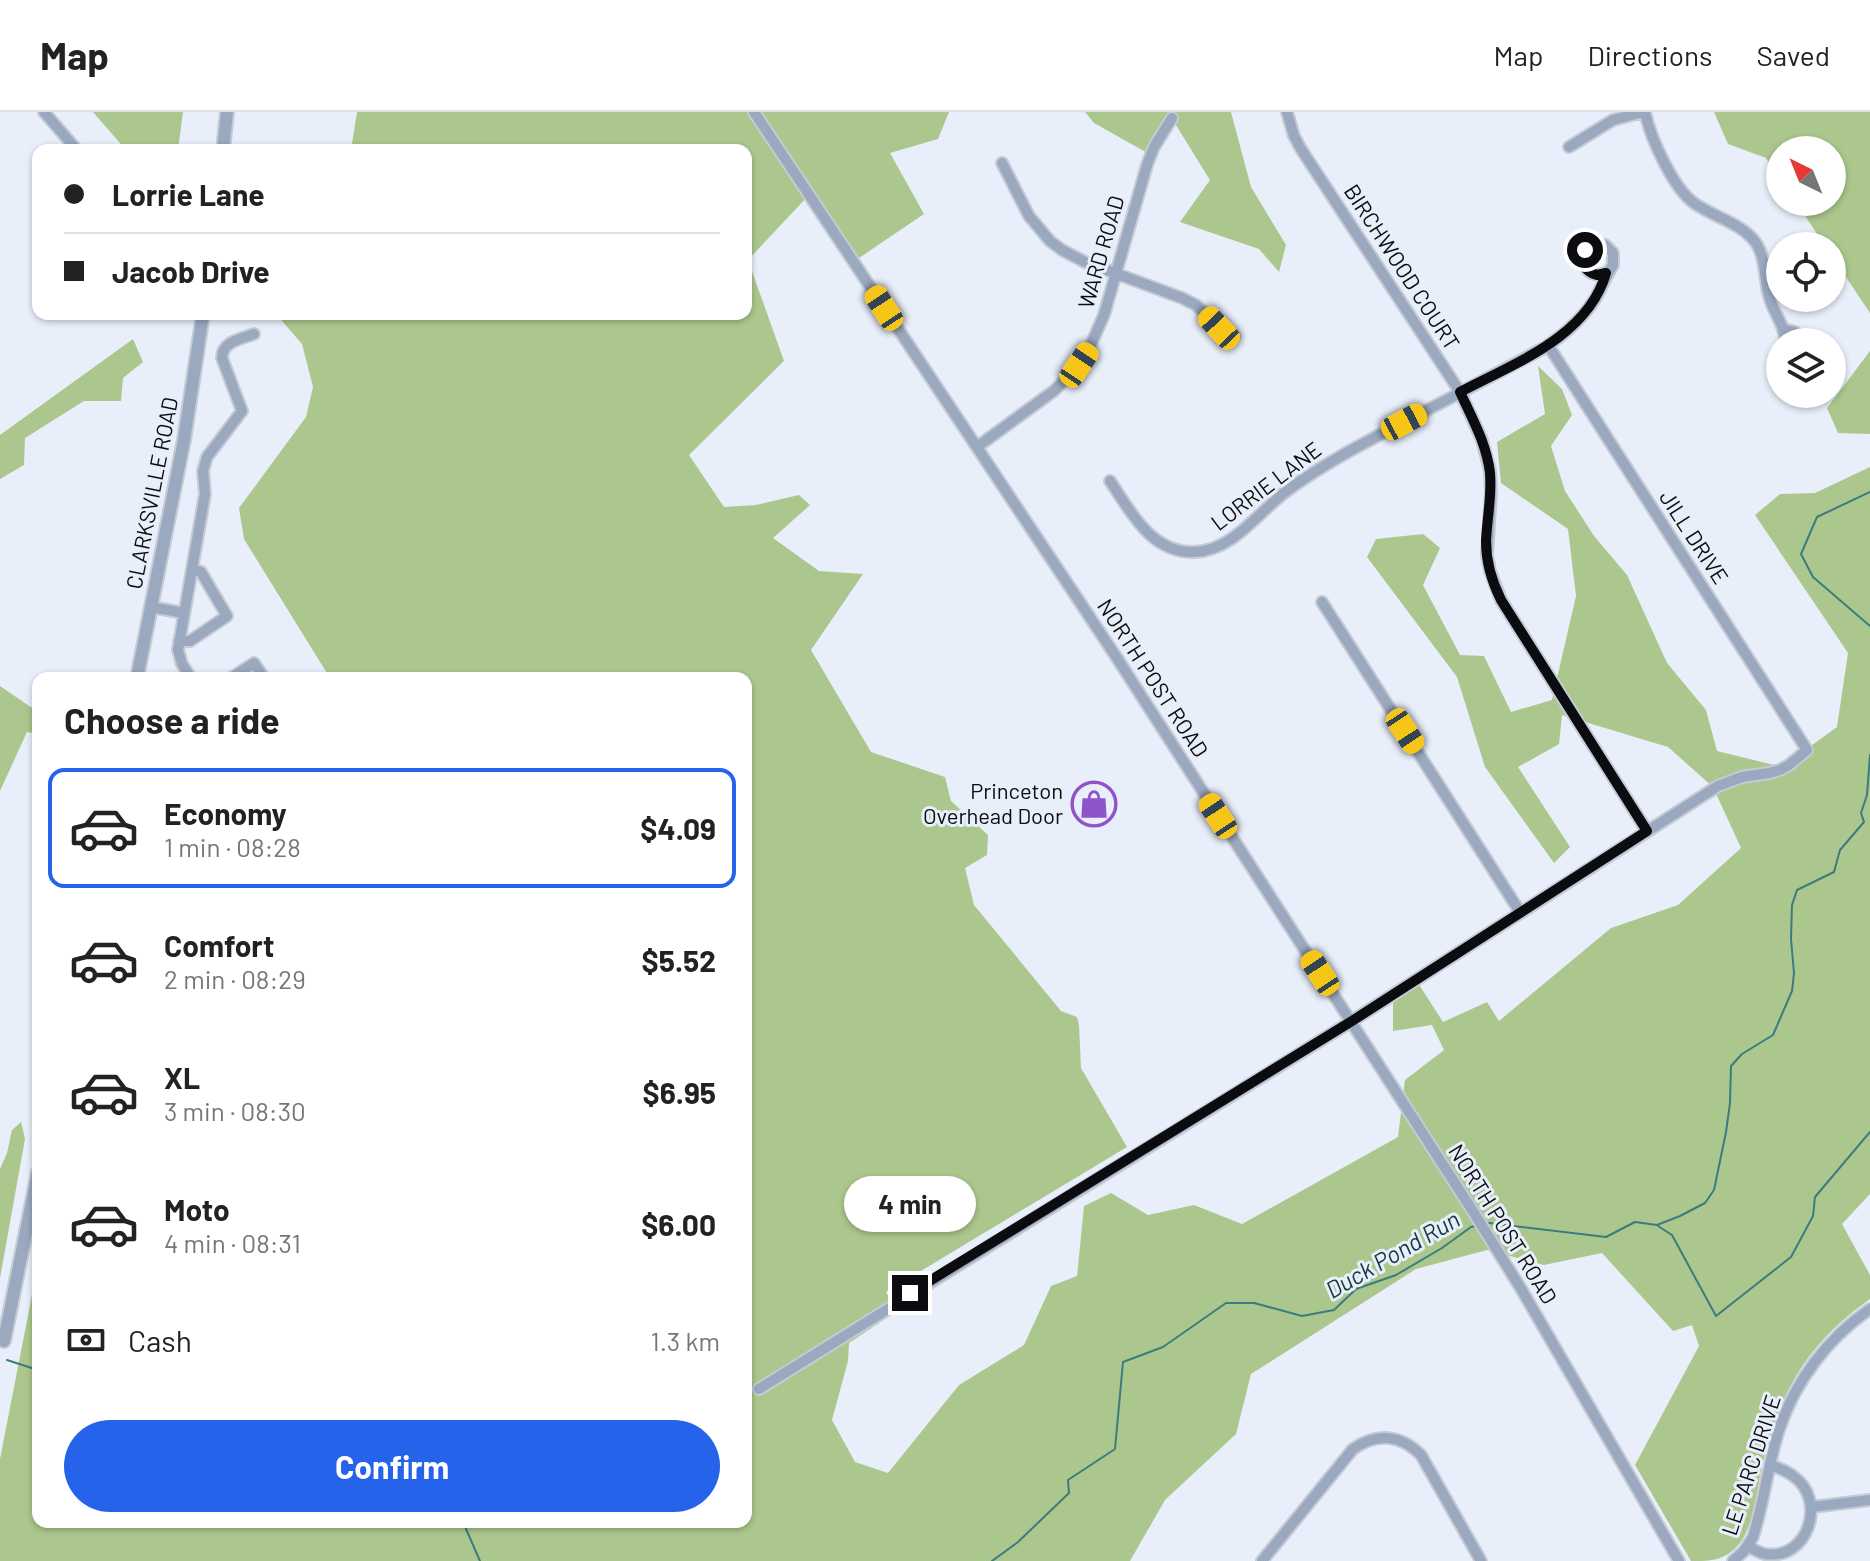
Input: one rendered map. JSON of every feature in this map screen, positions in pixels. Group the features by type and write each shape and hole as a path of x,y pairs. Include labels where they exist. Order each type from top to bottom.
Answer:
{"street":[{"path":"44,112 72,144"},
{"path":"224,144 227,112"},
{"name":"NORTH POST ROAD","path":"754,112 1115,655 1352,1021 1520,1287 1679,1561"},
{"name":"BIRCHWOOD COURT","path":"1287,112 1301,149 1460,392 1482,440 1490,471 1486,541 1495,588 1647,831"},
{"path":"1569,147 1613,120 1644,112 1652,138 1679,188 1695,204 1746,232 1759,247 1768,295 1783,328"},
{"name":"WARD ROAD","path":"977,447 1055,390 1079,365 1098,332 1147,165 1172,118"},
{"path":"1002,163 1029,216 1050,241 1075,258 1196,305 1219,328 1234,336"},
{"name":"LORRIE LANE","path":"1110,481 1142,528 1159,543 1182,551 1206,551 1229,541 1274,501 1311,474 1548,345 1575,324 1588,309 1606,273"},
{"name":"CLARKSVILLE ROAD","path":"138,672 184,440 202,320"},
{"path":"188,672 179,657 179,641 205,494 204,463 242,411 222,353 227,345 254,334"},
{"name":"JILL DRIVE","path":"1548,345 1807,750 1780,770 1742,777 1718,786 1647,831"},
{"path":"179,641 190,641 227,616 201,572 192,569"},
{"path":"1322,602 1520,912"},
{"path":"151,607 184,613"},
{"path":"240,672 254,663 260,672"},
{"path":"759,1389 1352,1021 1647,831"},
{"path":"4,1341 32,1202"},
{"name":"LE PARC DRIVE","path":"1733,1561 1748,1546 1755,1531 1779,1431 1805,1375 1831,1342 1870,1309"},
{"path":"1262,1561 1353,1449 1370,1439 1389,1437 1406,1443 1421,1455 1481,1561"},
{"path":"1748,1546 1767,1555 1784,1552 1793,1548 1809,1528 1812,1507 1806,1490 1793,1475 1771,1465"},
{"path":"1812,1507 1870,1500"}],"green space":[{"path":"93,112 183,112 179,144 121,144"},
{"path":"357,112 949,112 938,139 890,153 924,214 856,260 809,195 752,256 752,144 352,144"},
{"path":"1085,112 1231,112 1251,187 1286,245 1279,272 1259,249 1180,222 1210,180 1174,122 1151,155 1094,123"},
{"path":"1714,112 1870,112 1870,313 1846,277 1846,232 1816,232 1805,216 1846,216 1846,136 1766,136 1766,158 1728,144"},
{"path":"752,271 784,361 689,455 724,507 756,505 799,495 810,505 773,538 819,571 863,574 811,650 871,752 945,777 951,801 988,835 987,855 965,868 974,905 1061,1011 1077,1017 1081,1068 1127,1147 886,1292 897,1311 849,1343 848,1361 832,1420 855,1462 888,1473 959,1385 1024,1345 1051,1286 1077,1276 1084,1206 1111,1193 1148,1215 1194,1205 1242,1224 1398,1137 1405,1080 1444,1050 1432,1025 1393,1031 1393,999 1416,980 1443,1022 1487,1002 1499,1021 1611,928 1678,905 1741,848 1713,787 1668,747 1562,715 1559,744 1518,767 1570,847 1554,863 1485,767 1457,677 1367,557 1376,539 1423,534 1440,548 1423,585 1460,655 1484,656 1511,712 1552,700 1576,596 1568,529 1501,483 1497,442 1545,414 1538,366 1562,389 1572,415 1551,446 1565,491 1594,536 1627,575 1667,663 1706,710 1717,751 1782,767 1837,727 1848,653 1755,515 1780,494 1815,493 1870,467 1870,1194 1842,1224 1870,1275 1870,1299 1829,1333 1799,1371 1787,1392 1769,1439 1749,1526 1740,1543 1718,1559 1691,1561 1635,1465 1699,1346 1692,1325 1673,1331 1602,1253 1544,1265 1487,1250 1416,1269 1251,1374 1236,1434 1165,1500 1130,1561 0,1561 0,1459 32,1295 32,1528 752,1528 752,672 326,672 244,539 239,508 306,417 313,387 302,344 281,320 752,320"},
{"path":"133,339 143,362 123,378 121,401 84,401 25,438 24,465 0,479 0,435"},
{"path":"1870,351 1870,434 1838,433 1827,408 1846,408 1846,383"},
{"path":"0,686 32,708 32,733 27,732 0,791"},
{"path":"21,1122 25,1139 0,1278 0,1169 12,1130"}],"waterway":[{"path":"1870,492 1817,517 1801,554 1813,577 1870,626"},
{"path":"1489,1223 1606,1237 1635,1222 1657,1225 1705,1203 1714,1190 1726,1132 1731,1066 1742,1054 1773,1035 1792,991 1792,905 1797,890 1834,872 1840,850 1864,822 1861,813 1867,795 1870,755"},
{"path":"1658,1226 1672,1235 1716,1316 1791,1257 1813,1216 1815,1197 1870,1132"},
{"name":"Duck Pond Run","path":"992,1561 1018,1542 1069,1493 1068,1480 1115,1449 1123,1362 1163,1347 1226,1303 1254,1303 1302,1316 1334,1310 1356,1289 1396,1275 1476,1226"},
{"name":"Duck Pond Run","path":"7,1360 32,1368"},
{"name":"Duck Pond Run","path":"466,1528 480,1561"}],"place":[{"name":"Princeton Overhead Door","path":"1094,804"}],"route":[{"path":"910,1293 1352,1021 1647,831 1495,588 1486,541 1490,471 1482,440 1460,392 1548,345 1575,324 1596,297 1606,273 1597,275 1586,270 1582,261 1585,250"}]}
